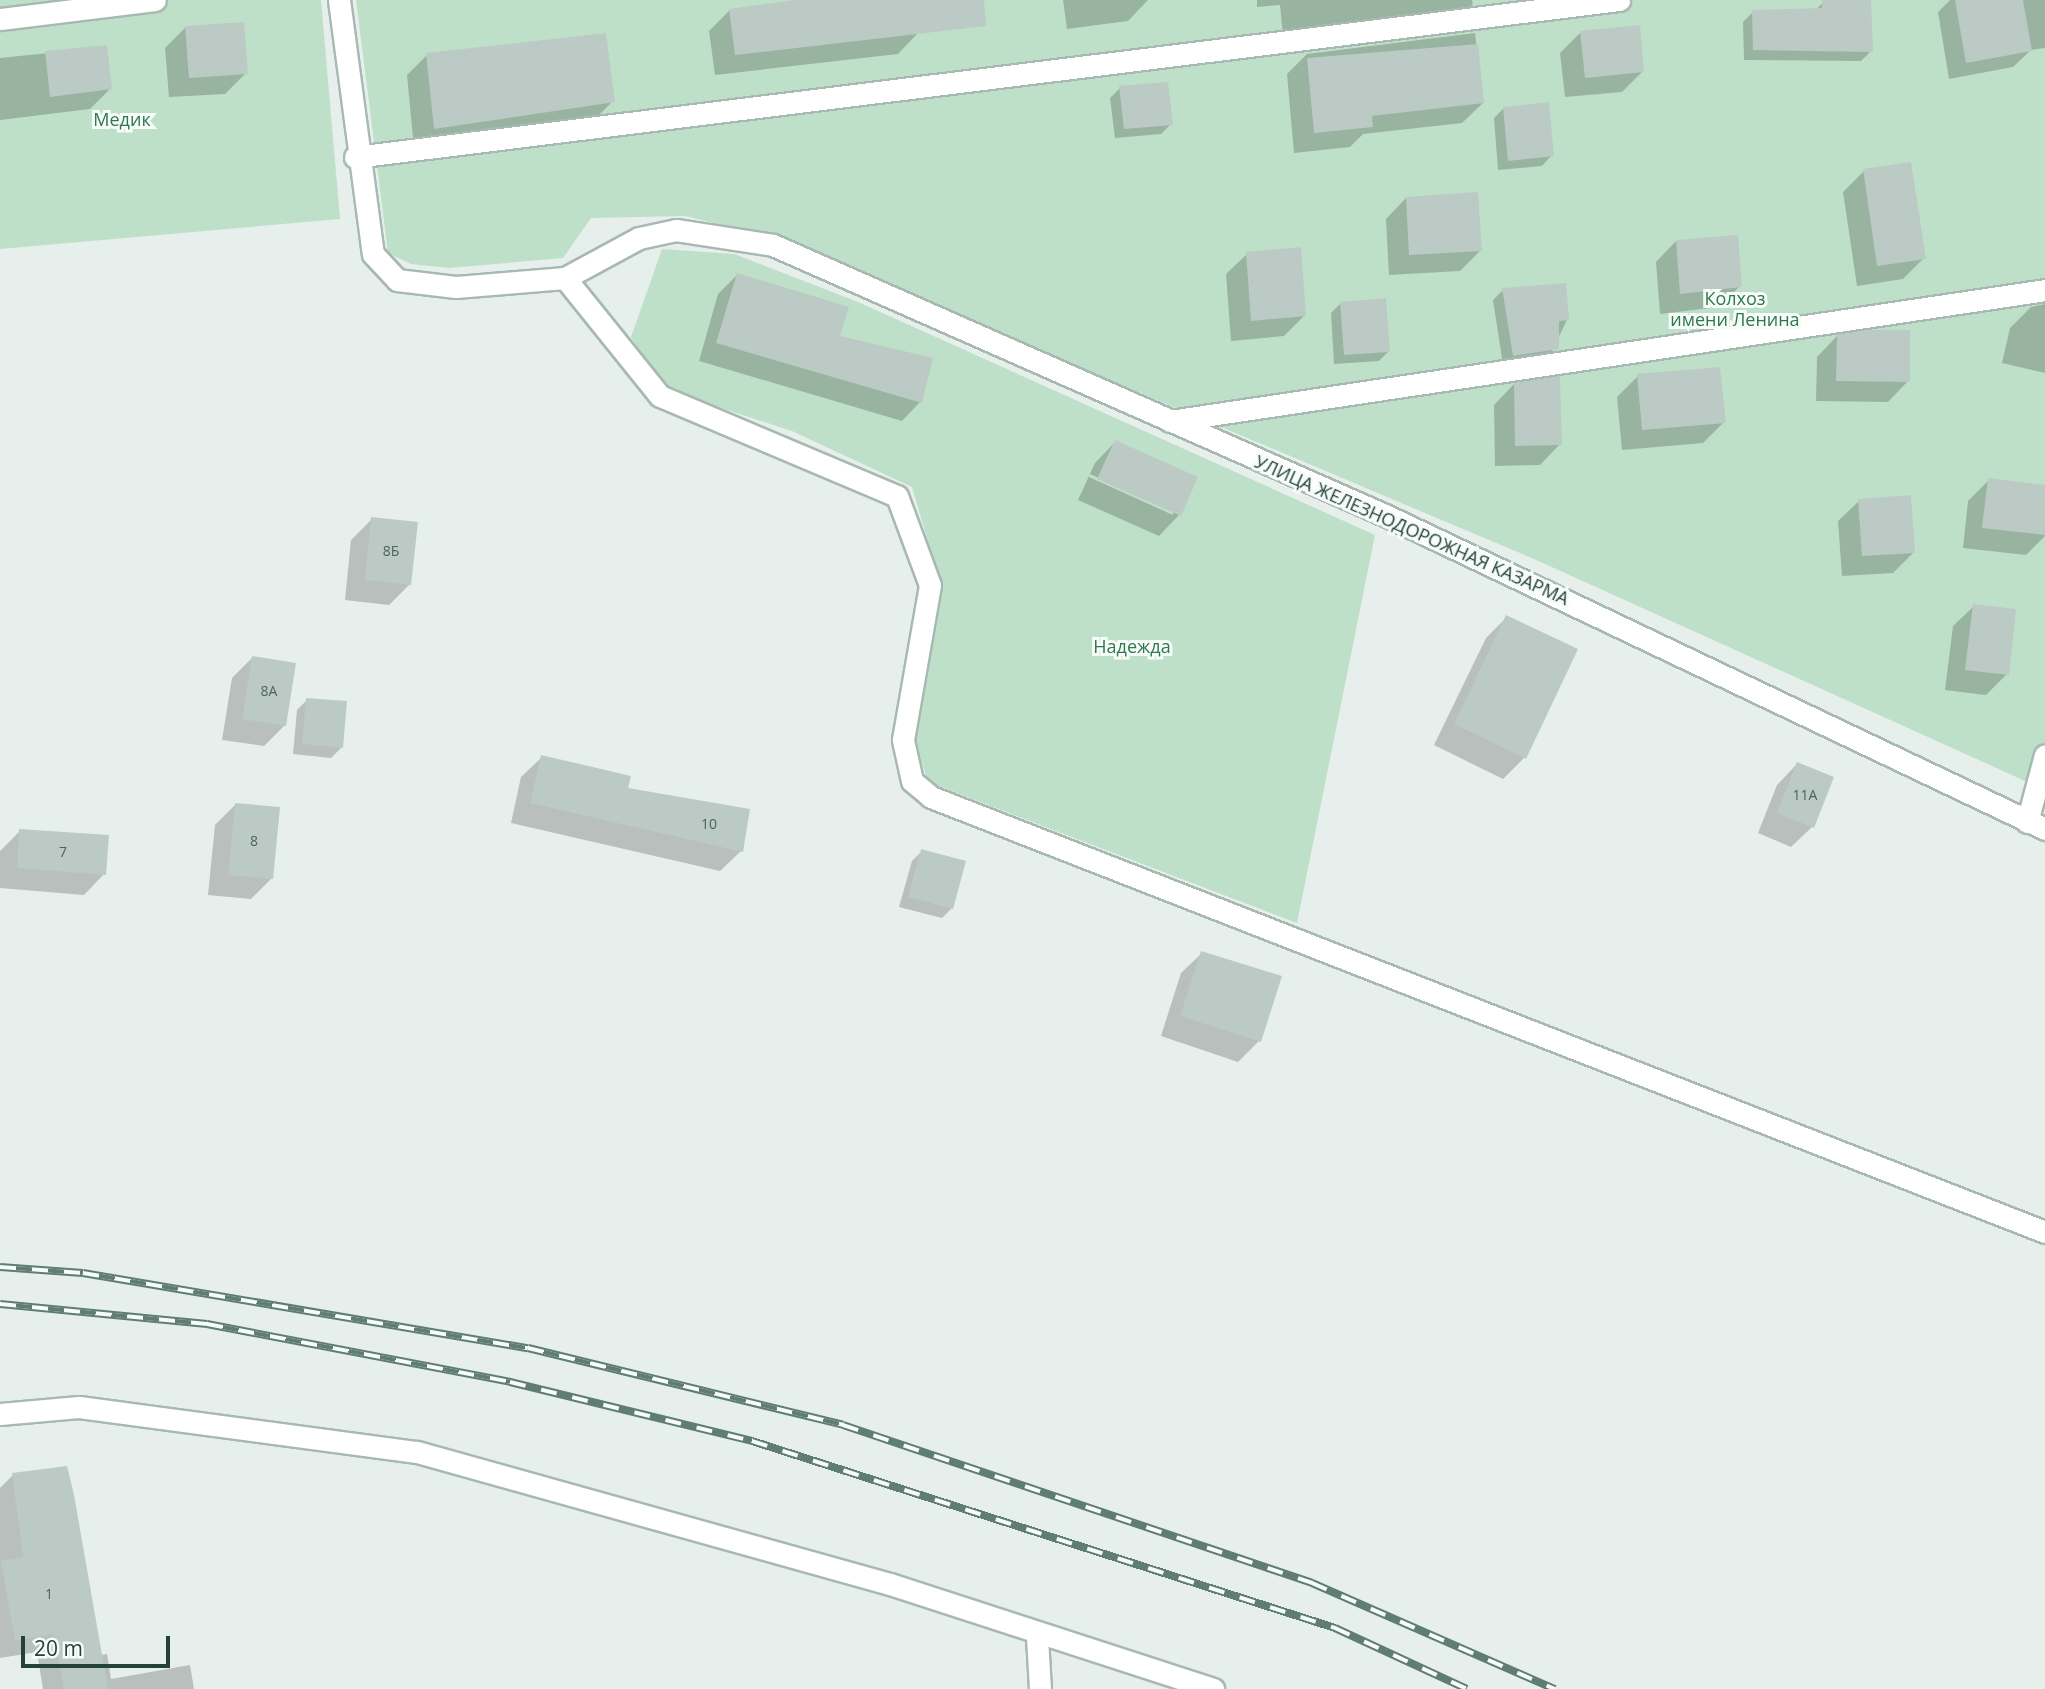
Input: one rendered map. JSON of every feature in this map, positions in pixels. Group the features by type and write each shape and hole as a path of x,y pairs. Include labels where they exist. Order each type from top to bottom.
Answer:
{"street":[{"path":"0,19 155,0"},
{"path":"339,0 355,157 373,254 397,280 456,287 565,278 660,397 897,496 930,585 903,740 912,780 931,797 2045,1232"},
{"path":"355,157 1619,0"},
{"name":"УЛИЦА ЖЕЛЕЗНОДОРОЖНАЯ КАЗАРМА","path":"565,278 639,238 676,230 773,244 1385,514 2036,826"},
{"path":"1170,421 2045,290"},
{"path":"2036,826 2045,755"},
{"path":"0,1414 79,1407 417,1452 890,1584 1037,1637 1213,1689"},
{"path":"1037,1637 1040,1689"}],"green space":[{"name":"Медик","path":"0,0 321,0 340,219 0,249"},
{"name":"Колхоз имени Ленина","path":"356,0 2045,0 2045,790 1534,559 771,237 685,216 591,218 563,258 449,268 411,264 388,253"},
{"name":"Надежда","path":"662,249 734,254 858,302 1375,535 1297,923 928,782 914,738 939,579 912,487 792,431 666,390 631,337"}],"building":[{"path":"795,0 984,0 986,26 735,55 729,9"},
{"path":"1822,0 1871,0 1873,52 1753,50 1752,10 1822,8"},
{"path":"1955,0 2023,0 2032,51 1966,63"},
{"path":"244,22 248,74 189,78 185,26"},
{"path":"1640,25 1644,72 1585,78 1580,31"},
{"path":"606,33 615,102 434,129 426,53"},
{"path":"1478,44 1484,103 1372,116 1373,127 1314,133 1307,58"},
{"path":"107,45 112,89 50,97 45,51"},
{"path":"1168,82 1173,125 1124,129 1119,86"},
{"path":"1549,102 1554,156 1508,161 1503,107"},
{"path":"1911,162 1926,259 1877,266 1863,169"},
{"path":"1478,192 1482,251 1409,255 1406,197"},
{"path":"1738,235 1742,287 1680,294 1676,240"},
{"path":"1301,247 1306,316 1251,321 1246,252"},
{"path":"737,273 849,307 840,336 933,358 922,403 716,343"},
{"path":"1566,283 1569,320 1559,321 1559,349 1513,356 1502,288"},
{"path":"1386,298 1390,352 1344,355 1340,302"},
{"path":"1870,330 1910,330 1910,382 1836,381 1837,334"},
{"path":"1720,367 1726,423 1642,430 1637,374"},
{"path":"1560,376 1562,445 1515,446 1514,383"},
{"path":"1115,440 1198,477 1181,516 1097,479"},
{"path":"1988,478 2045,485 2045,535 1982,528"},
{"path":"1911,495 1915,553 1862,556 1858,499"},
{"path":"371,517 418,522 411,585 365,580"},
{"path":"1973,604 2016,609 2009,675 1965,670"},
{"path":"1506,615 1578,649 1526,759 1454,724"},
{"path":"252,656 296,663 286,726 242,719"},
{"path":"306,698 347,701 343,748 302,744"},
{"path":"541,755 631,776 628,788 750,809 743,852 530,803"},
{"path":"1797,762 1834,777 1814,828 1777,813"},
{"path":"235,803 280,807 273,879 228,875"},
{"path":"19,829 109,835 106,875 17,868"},
{"path":"921,849 966,861 953,909 908,897"},
{"path":"1201,951 1282,976 1261,1042 1180,1016"},
{"path":"67,1466 108,1689 64,1689 54,1634 15,1641 1,1561 23,1557 12,1473"}],"railway":[{"path":"0,1267 83,1273 528,1348 843,1425 1312,1583 1555,1689"},
{"path":"0,1304 207,1324 510,1382 752,1441 1335,1628 1467,1689"}]}
